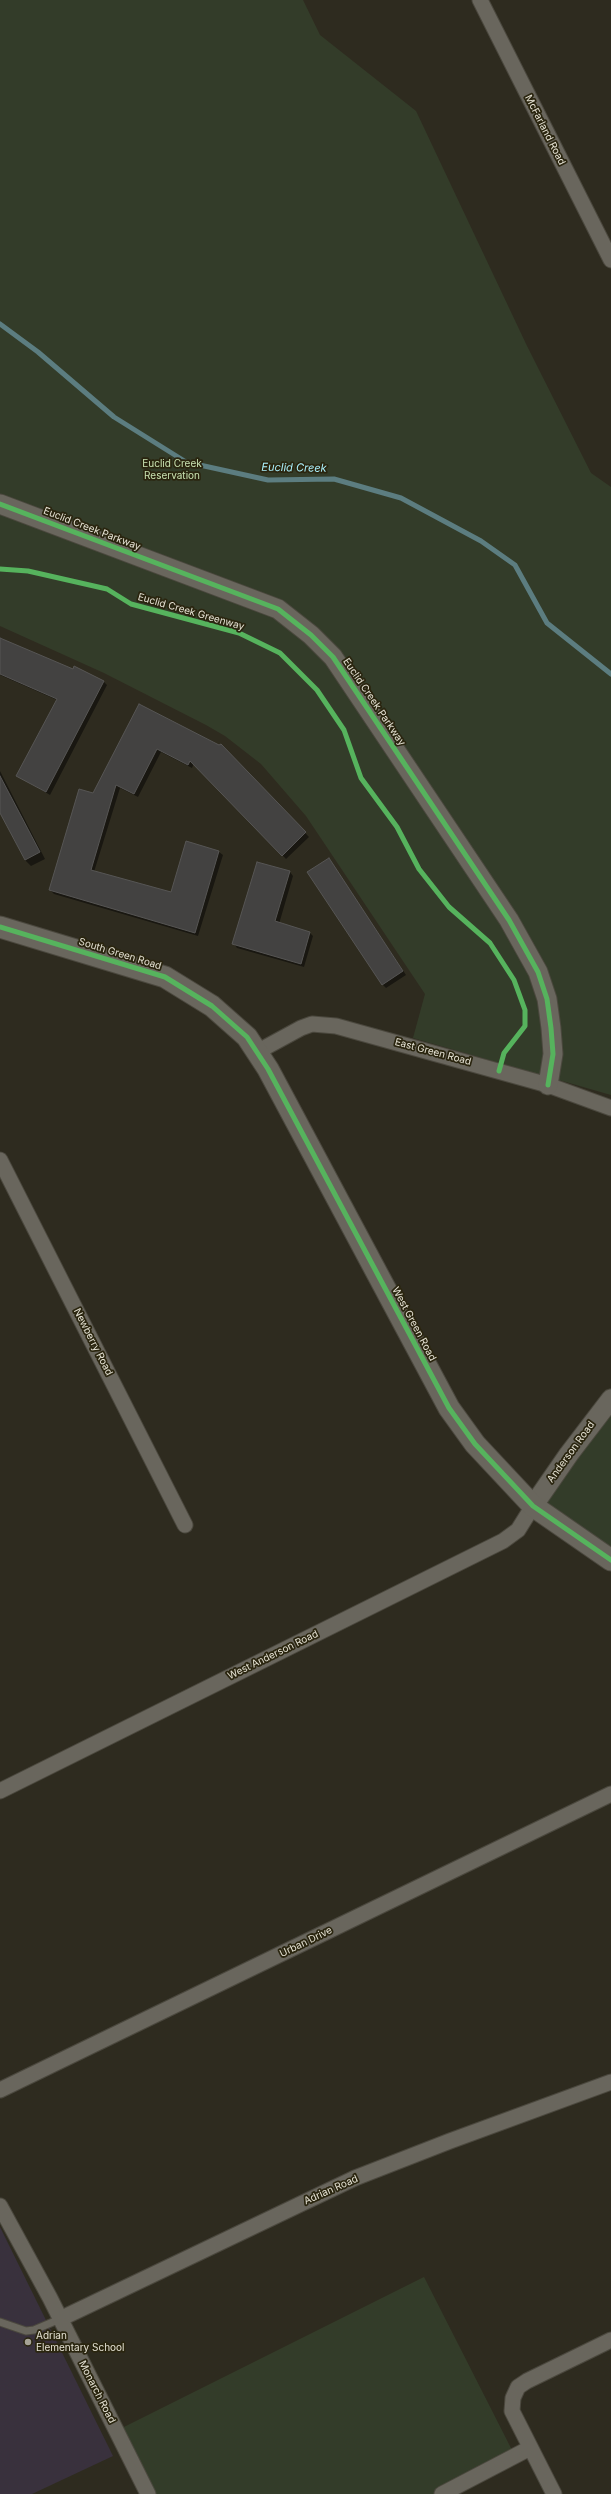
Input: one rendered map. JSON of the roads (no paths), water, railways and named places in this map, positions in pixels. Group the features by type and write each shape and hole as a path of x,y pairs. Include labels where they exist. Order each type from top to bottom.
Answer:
{"main road":[{"name":"South Green Road","path":"0,927 165,977 212,1006 247,1037 257,1052"},
{"name":"West Green Road","path":"257,1052 449,1408 475,1444 533,1506 611,1560"}],"street":[{"name":"McFarland Road","path":"480,0 611,260"},
{"name":"Euclid Creek Parkway","path":"0,504 278,609 311,635 333,658 509,920 538,972 547,999 552,1028 553,1054 548,1084"},
{"name":"East Green Road","path":"257,1052 301,1028 323,1024 359,1032 548,1084 611,1108"},
{"name":"Newberry Road","path":"0,1160 185,1525"},
{"name":"Anderson Road","path":"533,1506 569,1454 611,1399"},
{"name":"West Anderson Road","path":"0,1791 504,1541 518,1530 533,1506"},
{"name":"Urban Drive","path":"0,2090 611,1794"},
{"name":"Adrian Road","path":"60,2319 355,2178 450,2141 611,2082"},
{"name":"Monarch Road","path":"0,2206 60,2319 148,2494"},
{"path":"554,2494 512,2410 513,2398 518,2387 611,2340"},
{"path":"442,2494 530,2448"}],"lane":[{"path":"0,2322 26,2331 34,2330 60,2319"}],"waterway":[{"name":"Euclid Creek","path":"0,324 38,352 114,417 186,462 268,480 334,479 401,498 481,541 515,565 547,623 611,674"}],"place":[{"name":"Adrian Elementary School","path":"28,2342"}],"park label":[{"name":"Euclid Creek Reservation","path":"172,470"}]}
